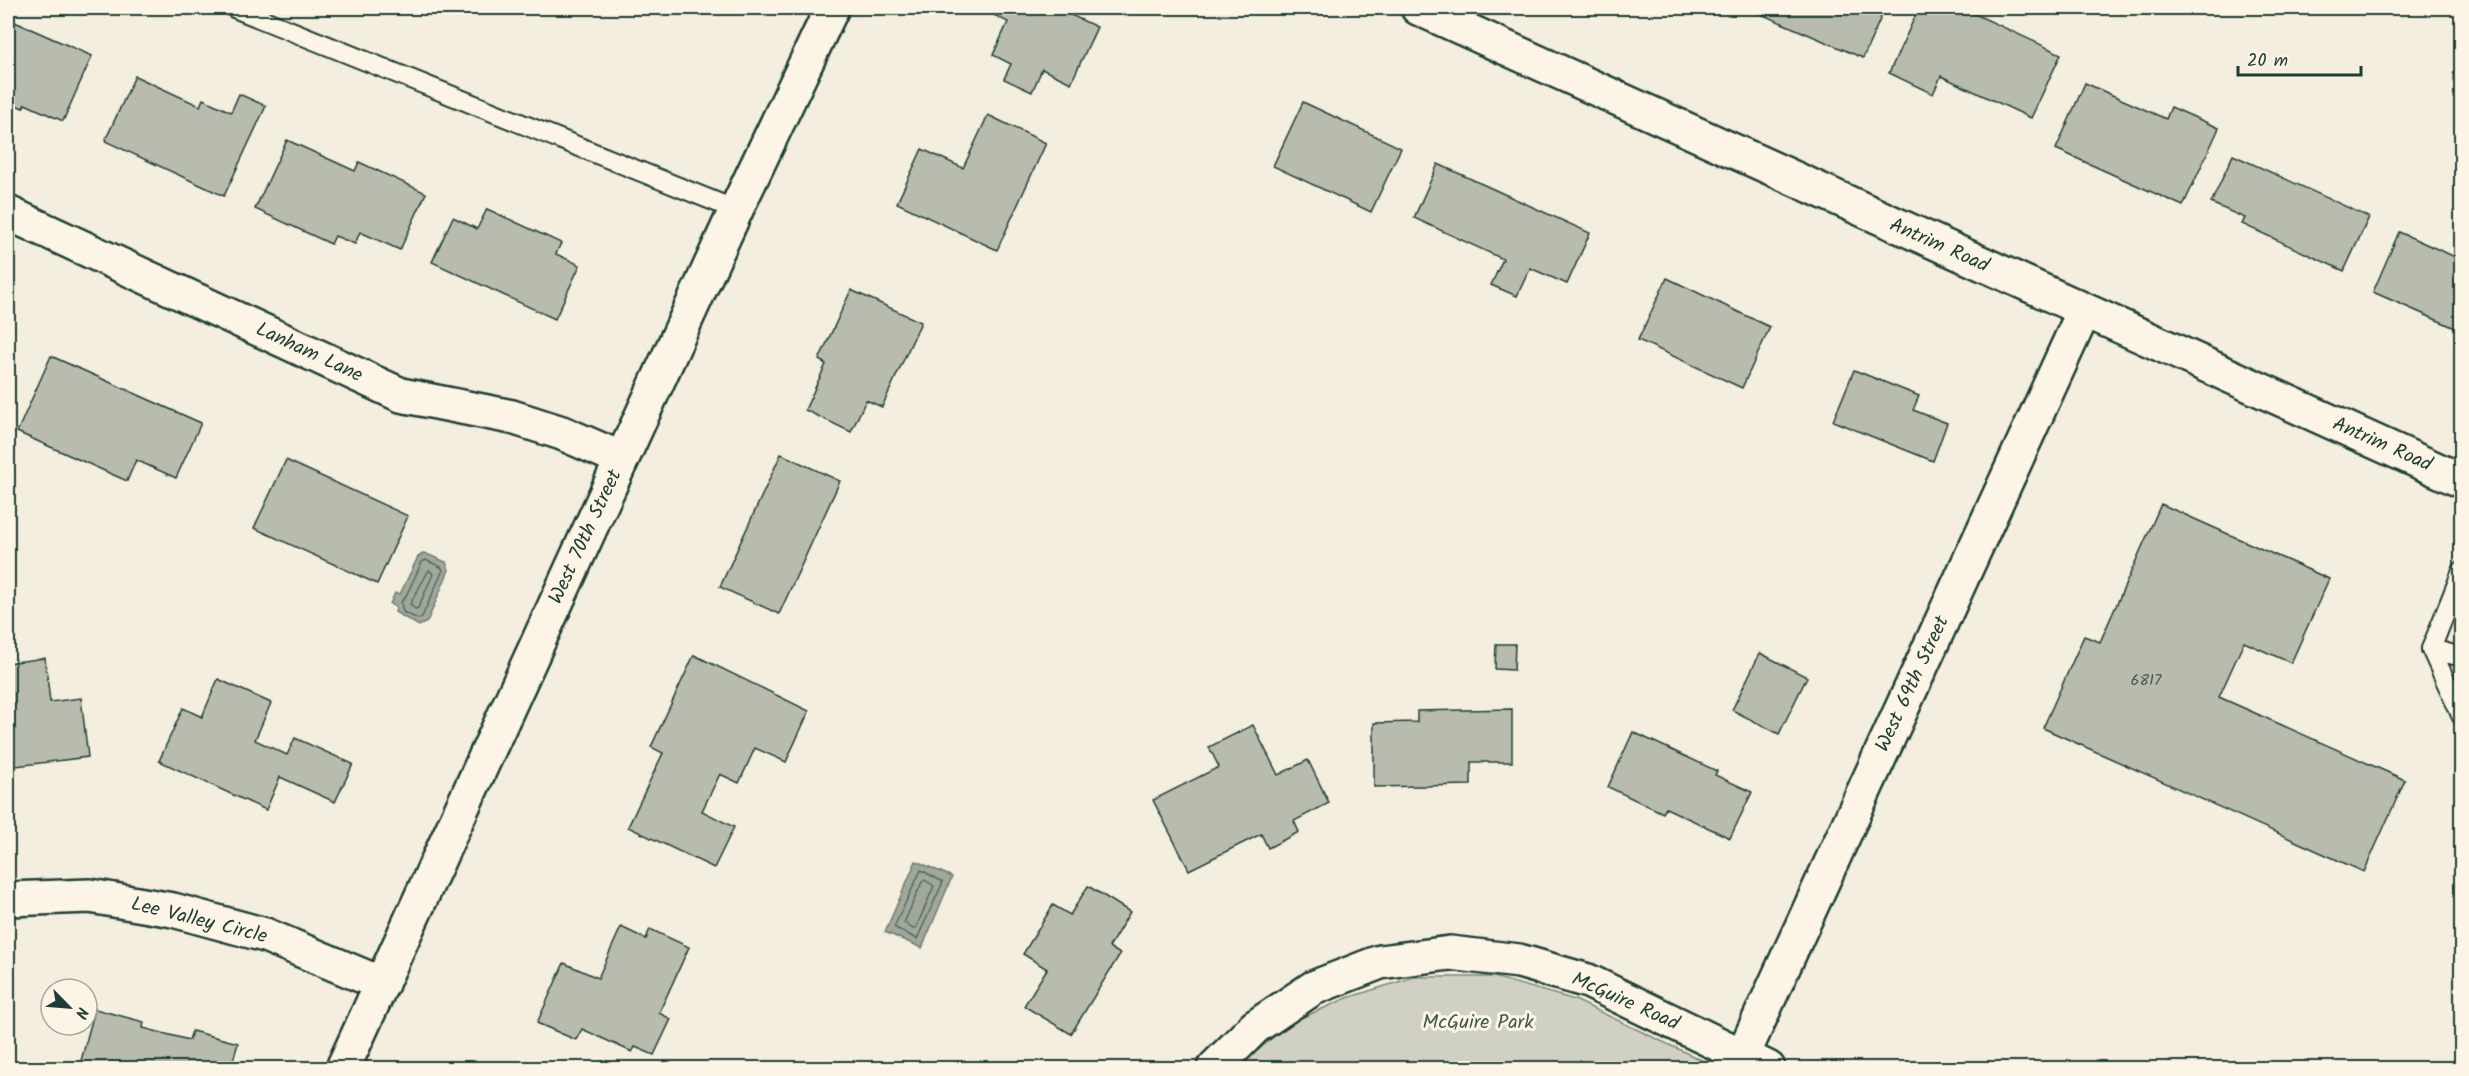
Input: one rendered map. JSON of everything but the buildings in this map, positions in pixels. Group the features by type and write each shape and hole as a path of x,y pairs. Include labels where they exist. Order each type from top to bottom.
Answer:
{"street":[{"name":"West 70th Street","path":"343,1068 736,210 832,8"},
{"name":"Antrim Road","path":"1418,8 2462,481"},
{"name":"Lanham Lane","path":"8,213 401,395 512,417 562,433 622,459"},
{"name":"West 69th Street","path":"1755,1063 2084,311"},
{"name":"Lee Valley Circle","path":"8,899 90,896 172,910 265,935 382,984"},
{"name":"McGuire Road","path":"1214,1068 1255,1026 1313,988 1380,962 1450,953 1519,961 1587,981 1755,1063"}],"lane":[{"path":"234,8 736,210"},
{"path":"2462,570 2431,649 2462,717"},
{"path":"2431,649 2462,657"}],"green space":[{"name":"McGuire Park","path":"1414,977 1494,977 1575,1000 1718,1068 1237,1068 1290,1023 1347,998"}],"water":[{"path":"424,553 446,562 449,570 427,622 419,626 395,612 396,607 390,604 395,593 400,594 418,557"},
{"path":"916,861 952,877 922,948 885,932"}]}
